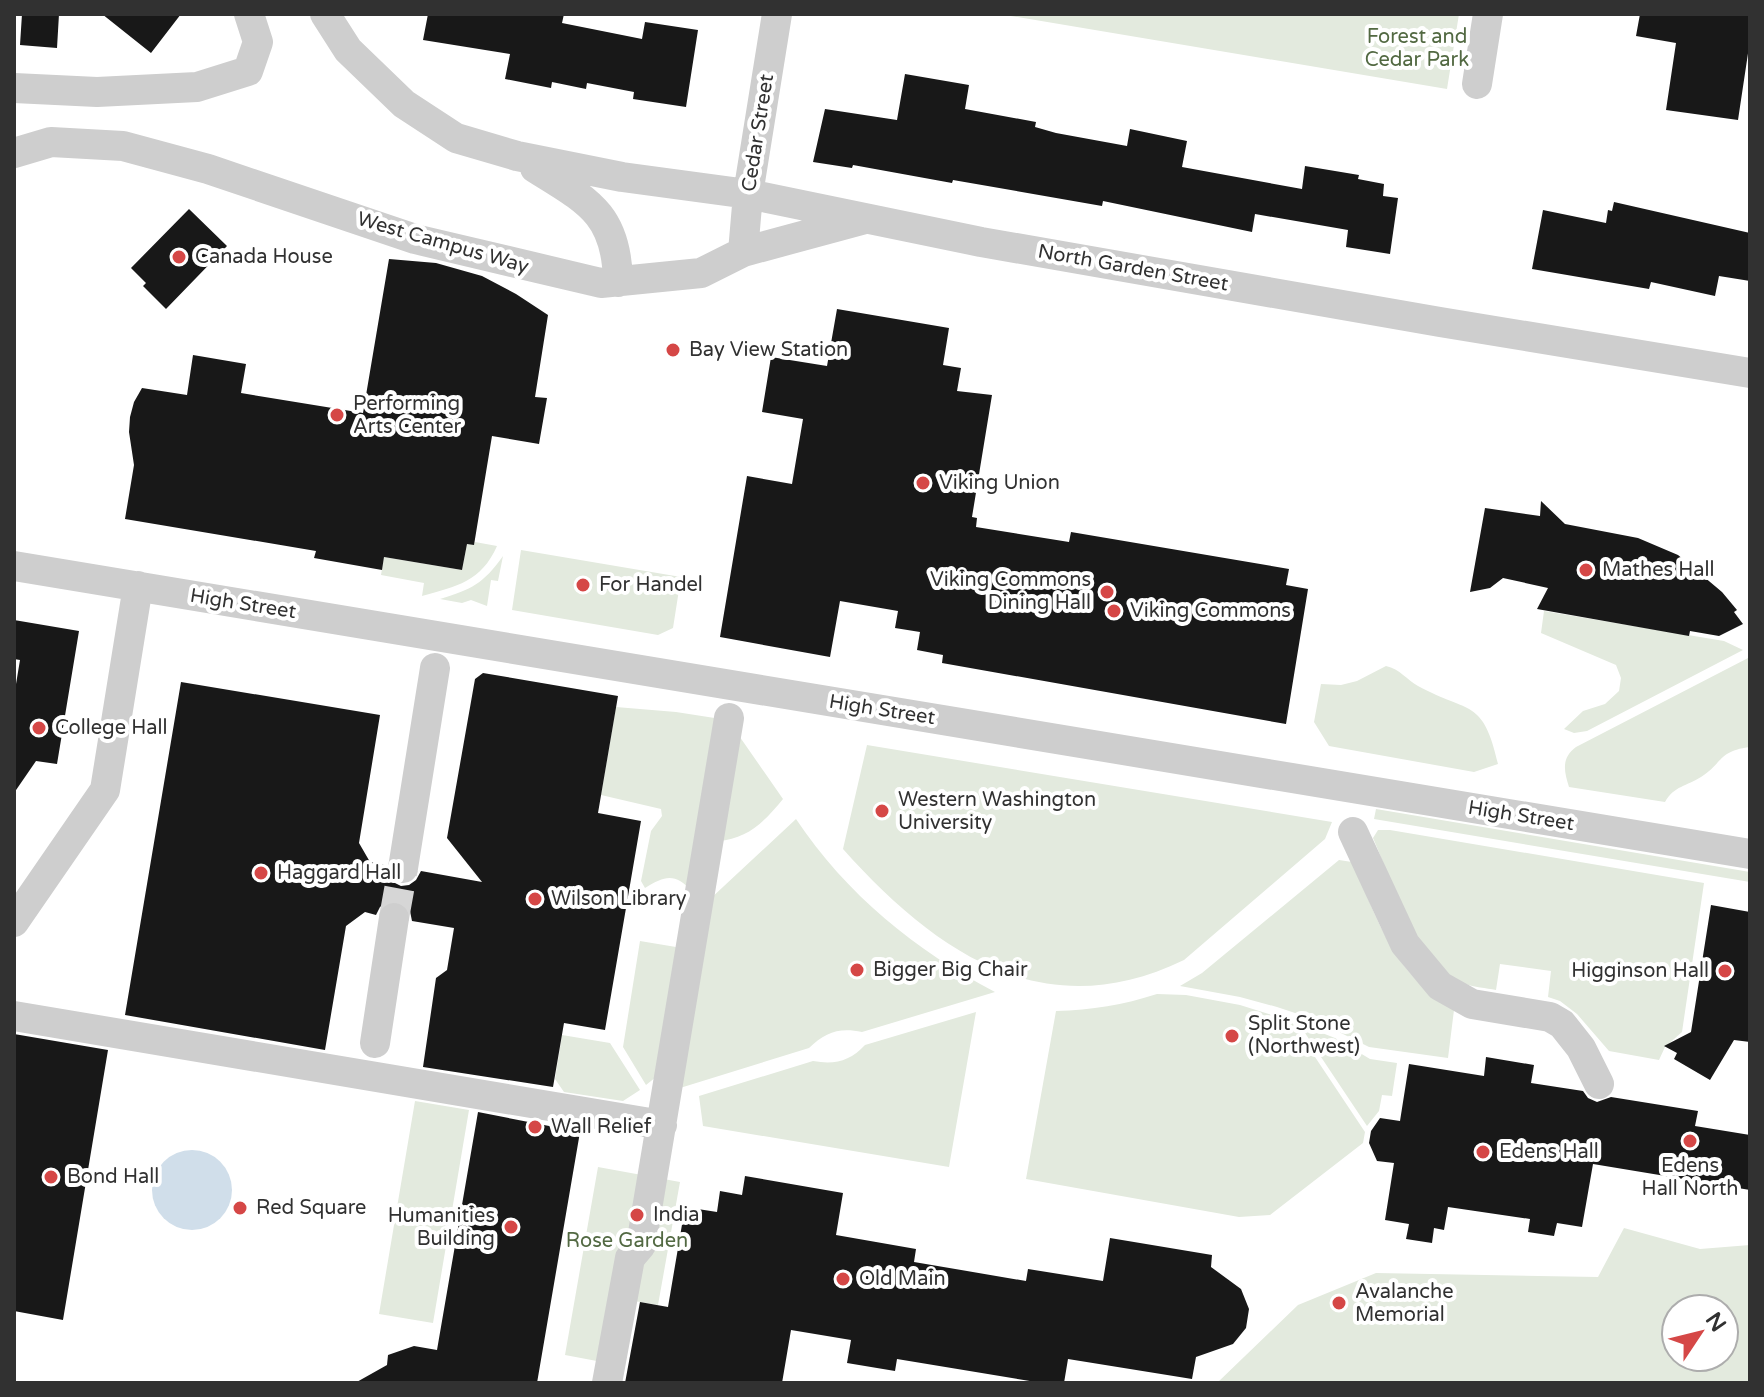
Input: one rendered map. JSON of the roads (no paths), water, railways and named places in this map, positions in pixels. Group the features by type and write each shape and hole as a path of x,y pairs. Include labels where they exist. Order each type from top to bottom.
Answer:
{"street":[{"path":"14,88 97,92 197,87 248,71 258,42 249,14"},
{"name":"North Garden Street","path":"325,14 348,50 404,104 456,138 517,156 622,177 748,194 872,217 981,242 1750,373"},
{"name":"Cedar Street","path":"743,252 748,194 777,14"},
{"path":"1477,84 1488,14"},
{"name":"West Campus Way","path":"14,153 51,142 123,146 208,169 415,239 601,283 701,273 743,252 872,217"},
{"name":"North Garden Street","path":"517,156 594,207 611,231 618,257 618,282"},
{"name":"High Street","path":"14,566 1750,854"},
{"path":"14,922 105,790 138,586"},
{"path":"403,868 435,668"},
{"path":"607,1383 630,1258 641,1245 729,718"},
{"path":"1353,832 1405,944 1440,986 1472,1004 1550,1017 1562,1024 1581,1048 1599,1084"},
{"path":"375,1043 394,918"},
{"path":"14,1016 662,1125"}],"tunnel":[{"path":"394,918 403,868"}],"place":[{"name":"Canada House","path":"179,257"},
{"name":"Bay View Station","path":"673,350"},
{"name":"Performing Arts Center","path":"337,415"},
{"name":"Viking Union","path":"923,483"},
{"name":"Mathes Hall","path":"1586,570"},
{"name":"For Handel","path":"583,585"},
{"name":"Viking Commons Dining Hall","path":"1107,592"},
{"name":"Viking Commons","path":"1114,611"},
{"name":"College Hall","path":"39,728"},
{"name":"Western Washington University","path":"882,811"},
{"name":"Haggard Hall","path":"261,873"},
{"name":"Wilson Library","path":"535,899"},
{"name":"Bigger Big Chair","path":"857,970"},
{"name":"Higginson Hall","path":"1725,971"},
{"name":"Split Stone (Northwest)","path":"1232,1036"},
{"name":"Wall Relief","path":"535,1127"},
{"name":"Edens Hall North","path":"1690,1141"},
{"name":"Edens Hall","path":"1483,1152"},
{"name":"Bond Hall","path":"51,1177"},
{"name":"Red Square","path":"240,1208"},
{"name":"India","path":"637,1215"},
{"name":"Humanities Building","path":"511,1227"},
{"name":"Old Main","path":"843,1279"},
{"name":"Avalanche Memorial","path":"1339,1303"}],"park label":[{"name":"Forest and Cedar Park","path":"1417,48"},
{"name":"Rose Garden","path":"627,1241"}]}
